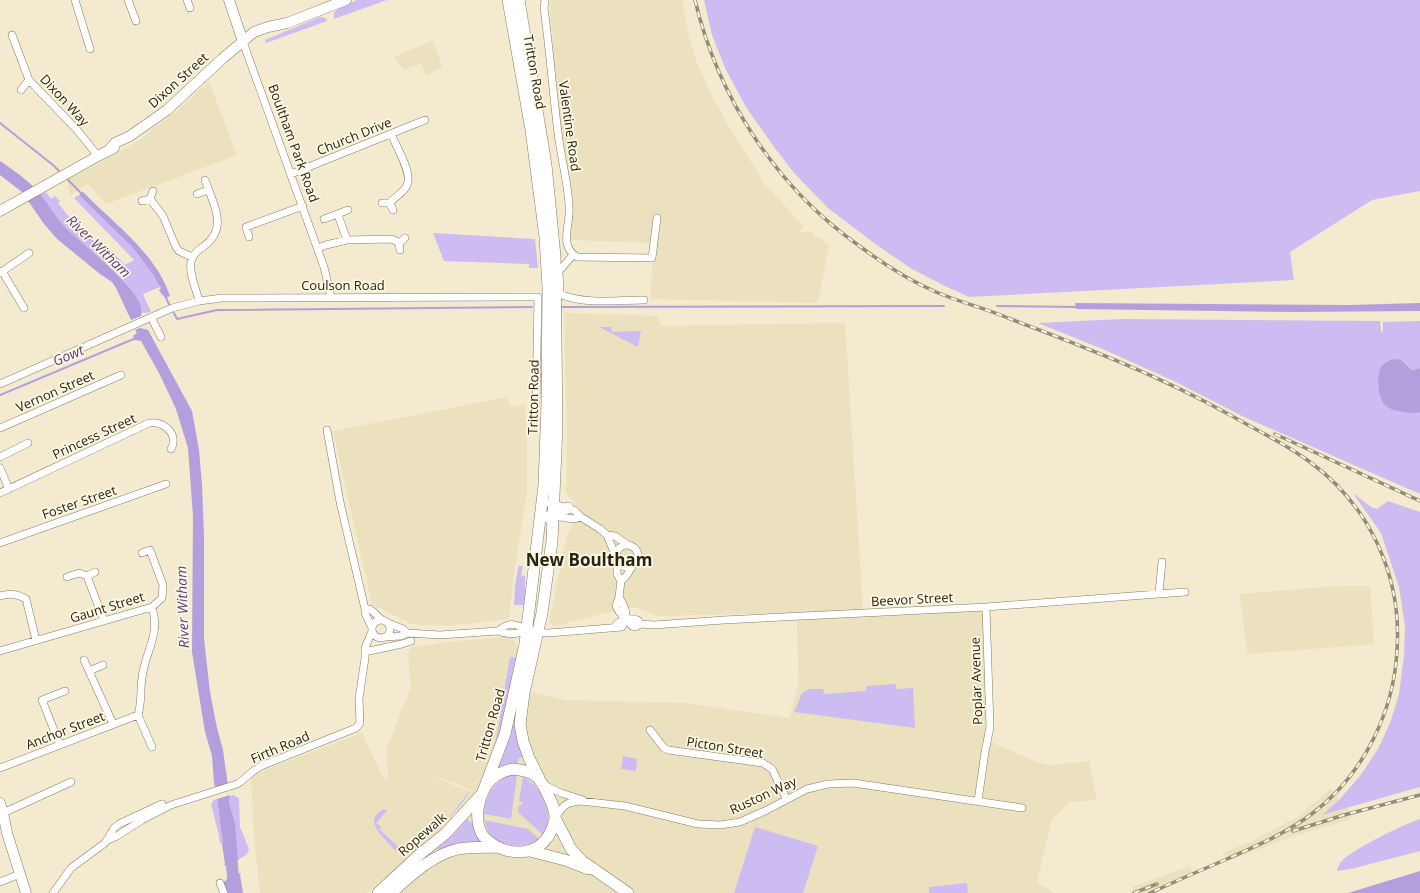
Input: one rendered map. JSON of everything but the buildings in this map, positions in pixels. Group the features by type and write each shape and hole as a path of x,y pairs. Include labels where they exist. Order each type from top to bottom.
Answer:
{"main road":[{"name":"Tritton Road","path":"483,791 505,734 527,629 542,502 547,404 547,262 531,130 508,0"},
{"name":"Tritton Road","path":"519,0 546,164 555,256 557,427 550,564 538,632 524,693 520,724 523,741 529,758 541,781"},
{"path":"532,584 537,570 546,524 553,516 568,508"},
{"path":"601,875 565,860 530,851 511,851 498,847 484,837 479,827 477,812 483,791 492,778 504,771 512,769 524,770 541,781 551,802 555,818 571,849 601,875 628,893"},
{"name":"Ropewalk","path":"378,893 419,854 445,834 483,791"},
{"path":"530,851 541,845 548,837 555,818"},
{"name":"Ropewalk","path":"391,893 422,868 439,857 457,850 476,847 498,847"}],"street":[{"path":"75,0 90,49"},
{"path":"128,0 136,21"},
{"path":"187,0 190,8"},
{"name":"Boultham Park Road","path":"229,0 318,248 331,297"},
{"name":"Dixon Street","path":"0,211 109,150 119,147 126,142 130,136 167,110 222,59 243,42 270,33 287,23 346,0"},
{"name":"Valentine Road","path":"540,0 544,8"},
{"name":"Valentine Road","path":"545,0 544,8 559,140 570,208 566,238 567,246"},
{"name":"Dixon Way","path":"12,35 29,80 77,130 98,156"},
{"path":"21,90 29,80"},
{"name":"Church Drive","path":"291,174 425,120"},
{"path":"388,206 407,186 409,177 391,134"},
{"path":"198,301 191,270 192,257 212,239 218,228 217,214 204,180"},
{"path":"197,194 208,190"},
{"path":"150,199 153,191"},
{"path":"150,199 163,216 176,247 179,251 192,257"},
{"path":"142,201 150,199"},
{"path":"250,237 246,227 303,206"},
{"path":"324,219 348,210"},
{"path":"338,215 347,240"},
{"path":"555,256 567,246 577,257 652,258 657,218"},
{"path":"318,248 347,240 392,239 400,246 405,238"},
{"path":"24,308 1,272 29,253"},
{"path":"573,254 560,271 560,294 568,298 582,300 644,300"},
{"name":"Coulson Road","path":"0,384 172,308 198,301 222,298 538,296 536,404"},
{"path":"151,317 161,337"},
{"name":"Vernon Street","path":"0,428 121,375"},
{"name":"Princess Street","path":"0,493 149,423 155,422 168,428 174,439 171,449"},
{"path":"327,430 340,502 365,613 374,635 382,637 401,636 407,633 440,635 498,631 505,634 520,633 527,629 550,633 614,627 622,628 626,618 626,609 619,597 621,581 617,574 617,559 618,549 622,546 628,545"},
{"path":"0,457 28,443"},
{"path":"0,468 9,488"},
{"name":"Foster Street","path":"0,542 166,484"},
{"path":"542,502 554,504 577,512 581,517 600,528 607,535 620,565 625,567 633,565"},
{"path":"540,514 574,520 581,517"},
{"path":"607,535 615,536 634,548 637,552 637,559 627,575 621,581"},
{"name":"Gaunt Street","path":"0,651 152,607 162,598 163,585 150,550 142,553"},
{"path":"1159,593 1162,562"},
{"path":"67,577 79,573 87,576 95,572"},
{"path":"87,576 104,620"},
{"name":"Beevor Street","path":"626,618 632,626 636,627 640,624 654,625 724,620 986,607 1185,592"},
{"path":"0,596 7,594 28,596 36,640"},
{"path":"152,607 155,618 154,633 142,677 141,706 138,715 152,747"},
{"name":"Poplar Avenue","path":"978,801 990,727 986,607"},
{"path":"365,608 370,609 389,625 389,631 382,637"},
{"path":"372,630 375,622 385,621 403,628 407,633"},
{"name":"Firth Road","path":"108,840 171,805 231,787 243,781 250,773 261,766 356,728 360,723 359,699 365,648 372,630"},
{"name":"Firth Road","path":"365,658 369,651 382,637"},
{"path":"369,651 411,641"},
{"path":"84,660 113,724"},
{"path":"89,671 103,665"},
{"path":"60,745 42,700 65,691"},
{"name":"Anchor Street","path":"0,768 138,715"},
{"name":"Picton Street","path":"650,730 664,748 668,750 763,763 772,769 786,798"},
{"name":"Ruston Way","path":"541,781 561,793 587,802"},
{"path":"26,893 1,812 71,782"},
{"name":"Ruston Way","path":"555,818 564,806 569,803 580,801 625,806 698,824 720,826 740,822 767,810 786,798 807,788 828,784 854,783 1022,808"},
{"name":"Firth Road","path":"53,893 71,868 105,844 114,828 119,824 162,804"},
{"path":"0,882 20,874"},
{"path":"220,883 224,893"}],"shaded area":[{"path":"357,0 387,0 334,19 336,10"},
{"path":"551,0 682,0 689,37 697,63 711,94 729,127 764,183 804,227 798,232 813,232 813,237 819,237 829,245 818,303 650,299 654,243 571,240 569,236 563,152 552,45 553,37 550,21"},
{"path":"704,0 1420,0 1420,191 1372,200 1290,252 1294,280 969,297 912,269 878,246 828,208 795,174 746,107 726,70 712,35"},
{"path":"320,17 325,18 327,21 266,43 265,40"},
{"path":"433,40 442,67 426,75 421,63 404,70 394,57"},
{"path":"209,82 237,155 106,204 88,184 70,196 67,180 117,154 140,140 179,109"},
{"path":"0,161 31,184 64,226 125,282 141,306 141,316 131,320 112,282 57,239 44,224 22,192 0,175"},
{"path":"46,192 51,199 55,196 60,201 58,203 83,231 125,265 134,260 74,198 79,195 132,247 146,265 151,268 159,280 160,287 143,294 151,312 142,312 138,300 123,279 59,221 40,195"},
{"path":"83,192 144,252 163,280 170,296 166,298 164,295 163,296 159,290 161,288 159,285 159,280 151,268 146,265 132,247 79,195"},
{"path":"433,233 535,239 538,268 529,268 529,264 444,261"},
{"path":"1075,303 1350,305 1420,303 1420,311 1294,312 1076,309"},
{"path":"564,313 658,316 660,326 845,323 863,611 657,616 635,607 555,626 549,623 566,539 577,515 577,507 566,492 567,439"},
{"path":"1123,319 1380,321 1381,332 1383,331 1383,322 1420,321 1420,368 1412,370 1406,364 1415,413 1420,412 1420,494 1242,416 1176,382 1105,350 1038,323"},
{"path":"599,327 611,327 612,332 641,331 638,347"},
{"path":"140,328 148,330 192,411 199,450 204,536 204,639 210,692 223,750 228,786 216,789 214,783 212,756 205,732 192,652 193,516 188,448 176,409 160,375 141,341 135,340 133,336 137,333 135,330"},
{"path":"1395,359 1401,360 1412,370 1420,368 1420,412 1410,413 1392,409 1386,406 1381,399 1378,382 1379,371 1384,364"},
{"path":"508,397 510,407 525,404 527,437 527,492 514,572 509,619 446,626 412,624 372,604 333,431"},
{"path":"1353,493 1371,507 1377,509 1388,501 1420,512 1420,787 1322,815 1339,800 1360,776 1378,749 1390,723 1399,694 1404,656 1405,626 1399,587 1381,533"},
{"path":"519,566 523,566 521,575 525,576 525,599 524,605 514,605 515,586"},
{"path":"1340,586 1370,586 1374,644 1247,654 1240,594"},
{"path":"986,607 988,741 1042,764 1053,765 1089,761 1097,800 1069,802 1051,821 1037,883 1055,893 372,893 385,878 366,893 260,893 254,836 251,775 362,733 384,780 388,779 387,745 391,739 411,688 408,653 411,647 507,636 514,640 518,648 512,688 565,700 685,703 789,718 798,687 797,616","holes":["428,775 452,782 471,790 457,809 439,828 469,791"]},
{"path":"510,657 517,658 506,714 494,751"},
{"path":"896,684 896,689 913,688 915,728 794,712 802,693 810,689 823,689 824,694 866,691 866,686"},
{"path":"513,718 516,718 519,745 523,757 518,759 518,764 508,764 498,768"},
{"path":"623,756 637,759 636,771 621,769"},
{"path":"517,775 511,819 484,814 486,801 492,789 506,777"},
{"path":"523,777 533,784 544,800 548,813 548,821 543,835 518,812 519,805 522,805 522,802 519,801"},
{"path":"1331,788 1339,800 1323,814 1348,807 1351,819 1291,837 1227,861 1223,853 1250,842 1299,816"},
{"path":"470,790 462,804 440,827"},
{"path":"230,795 229,803 235,824 238,860 224,866 223,843 217,799"},
{"path":"233,795 239,798 240,827 249,849 247,854 238,860 229,803 230,796"},
{"path":"217,799 222,844 220,843 211,804"},
{"path":"384,809 387,811 376,823 381,827 379,829 404,852 412,850 429,838 413,851 401,853 395,850 377,829 374,824 374,819 377,814"},
{"path":"467,819 470,822 473,822 474,829 484,844 440,851 438,848 452,836"},
{"path":"1420,819 1420,851 1355,868 1337,871 1341,862 1355,851 1391,831"},
{"path":"484,820 528,829 539,839 528,844 516,846 503,843 491,835"},
{"path":"755,827 818,846 803,893 734,893"},
{"path":"1190,866 1193,875 1153,893 1134,893 1132,887"},
{"path":"1420,871 1420,893 1348,893"},
{"path":"241,873 243,893 226,893 223,882 227,880 226,879"},
{"path":"967,883 968,893 929,893 929,887"}],"waterway":[{"path":"0,123 59,171"},
{"path":"68,180 82,194"},
{"path":"147,265 160,285"},
{"path":"165,296 169,304"},
{"path":"562,307 944,306"},
{"path":"997,306 1077,307"},
{"path":"174,313 177,319 217,310 532,307"},
{"name":"Gowt","path":"0,395 136,338"},
{"name":"River Witham","path":"230,846 235,893"}],"railway":[{"path":"695,0 705,36 719,71 735,105 754,137 776,168 801,196 828,222 876,258 905,277 945,296 999,314 1150,375 1205,401 1282,443 1310,462 1331,480 1350,500 1365,521 1378,545 1394,596 1397,622 1397,650 1395,673 1390,696 1373,740 1361,761 1331,798 1293,827 1260,844 1150,893"},
{"path":"1275,434 1420,501"},
{"path":"1293,831 1344,815 1420,795"},
{"path":"1134,893 1157,884"}],"district":[{"name":"New Boultham","path":"589,559"}]}
